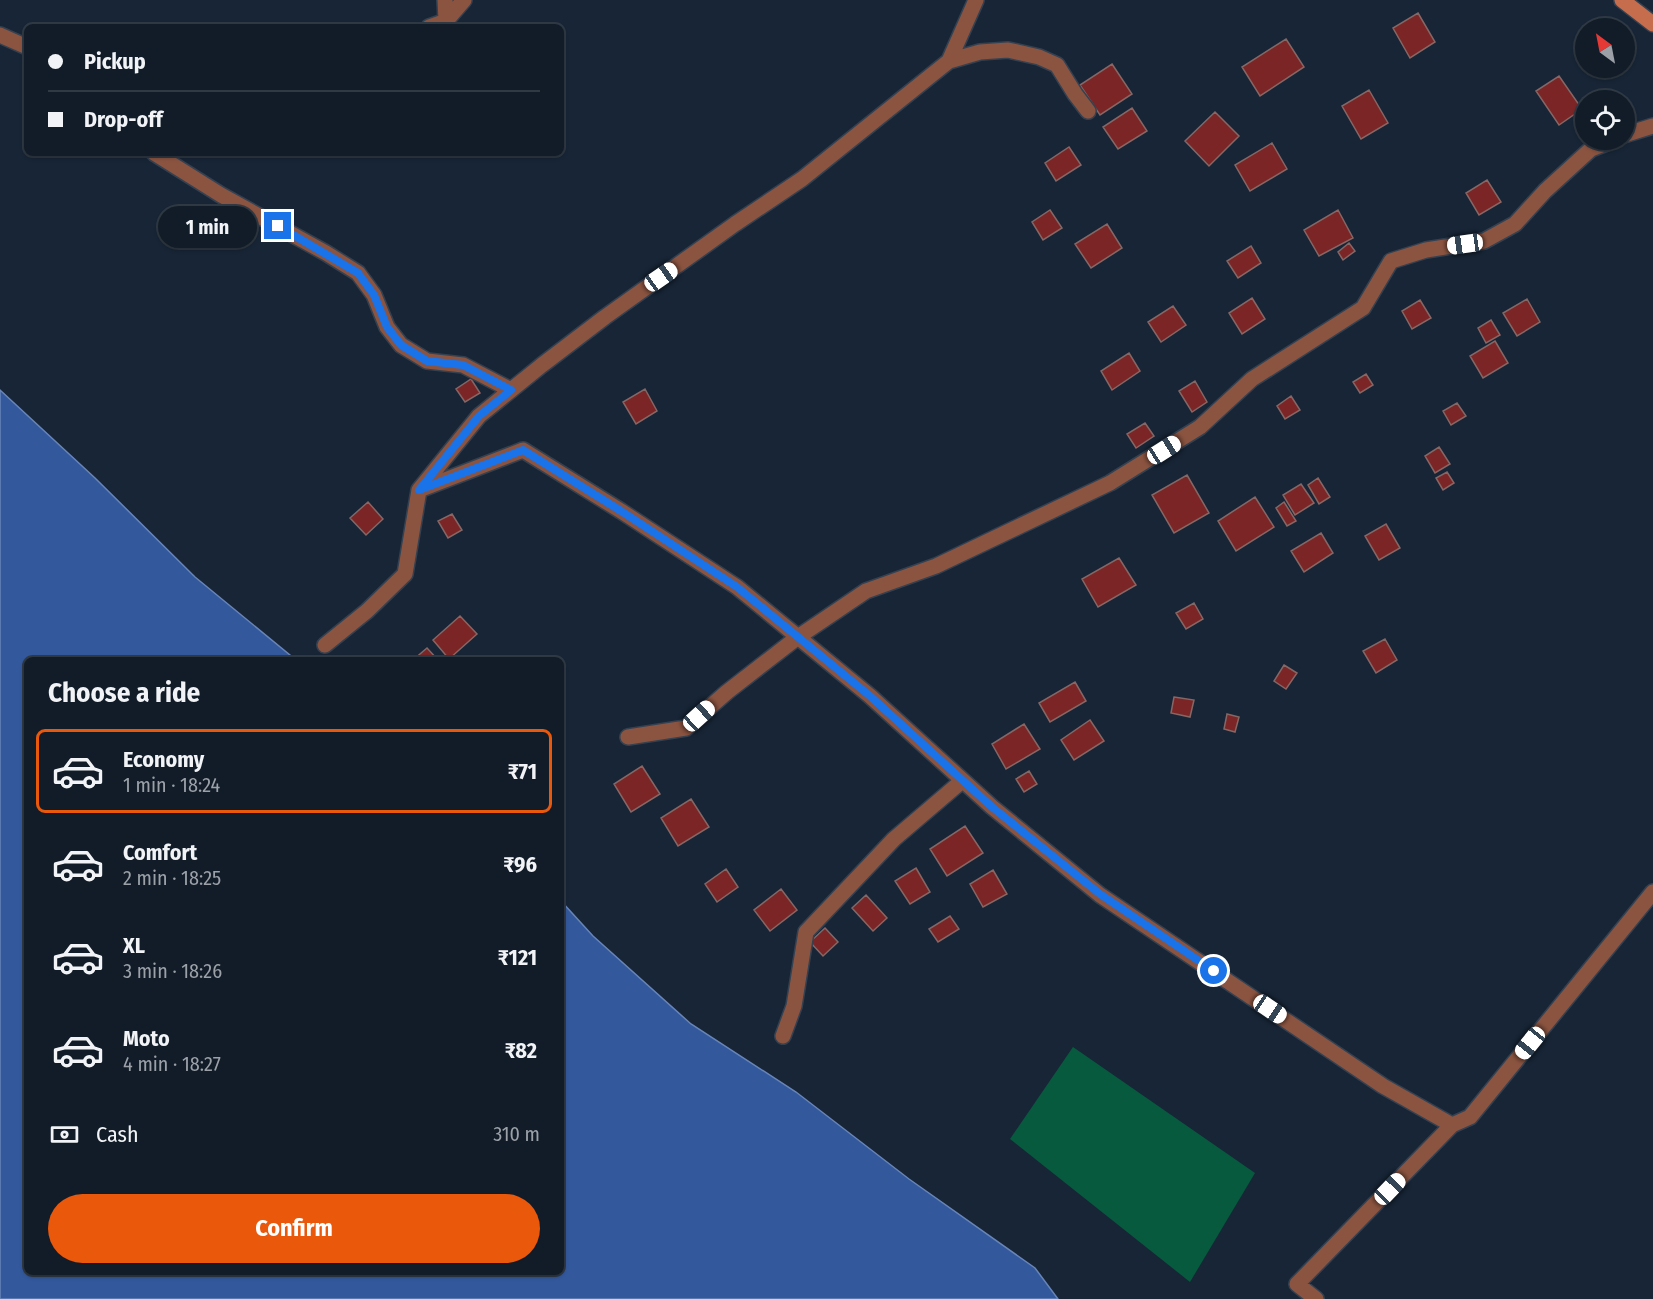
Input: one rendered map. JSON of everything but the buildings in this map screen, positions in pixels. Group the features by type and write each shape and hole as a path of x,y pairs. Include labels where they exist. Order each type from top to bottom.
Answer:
{"main road":[{"path":"1622,0 1653,24"}],"street":[{"path":"445,0 446,21"},
{"path":"438,24 446,21 464,0"},
{"path":"949,61 976,0"},
{"path":"0,35 24,46"},
{"path":"325,645 367,611 405,574 419,490 479,416 605,317 735,224 802,180 949,61 980,52 1008,50 1039,57 1057,65 1088,111"},
{"path":"1635,132 1653,126"},
{"path":"628,737 686,728 727,692 798,637 866,591 936,566 1110,483 1200,427 1252,379 1364,308 1391,261 1426,250 1484,241 1515,224 1545,191 1590,150"},
{"path":"173,157 221,195 358,273 374,295 387,327 401,345 427,361 463,365 511,390"},
{"path":"419,490 523,450 737,587 870,696 992,807 1100,894 1383,1086 1452,1125"},
{"path":"783,1036 794,1006 806,932 894,839 962,781"},
{"path":"1316,1299 1297,1284 1452,1125 1470,1117 1653,892"}],"green space":[{"path":"1073,1047 1255,1173 1190,1282 1010,1139"}],"water":[{"path":"0,390 95,478 195,577 292,657 24,657 24,1275 564,1275 564,904 593,936 691,1024 796,1092 909,1179 1035,1268 1058,1299 0,1299"}],"route":[{"path":"278,226 358,273 374,295 387,327 401,345 427,361 463,365 511,390 479,416 419,490 523,450 737,587 870,696 992,807 1100,894 1214,971"}]}
